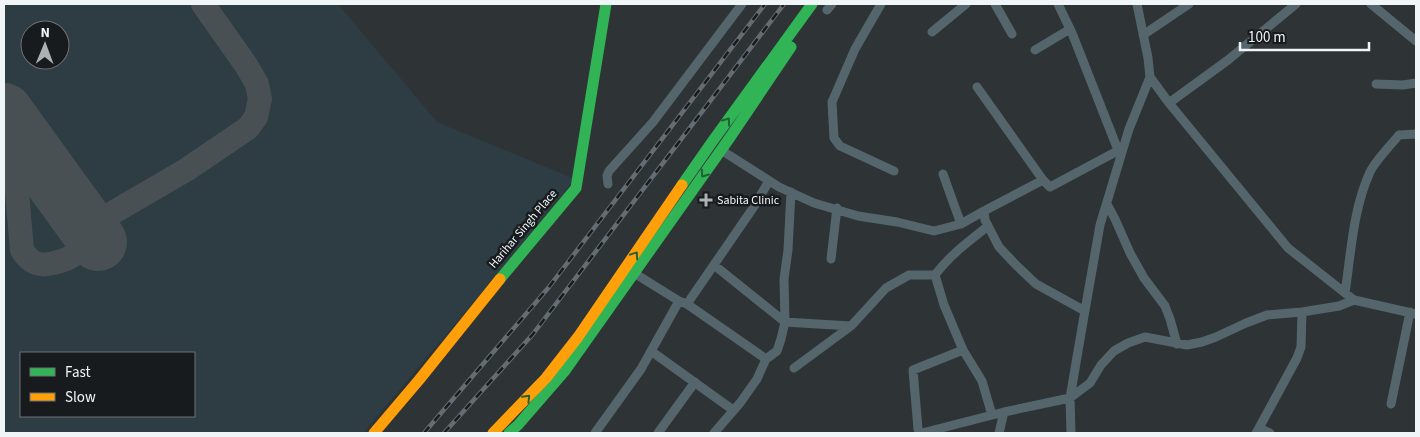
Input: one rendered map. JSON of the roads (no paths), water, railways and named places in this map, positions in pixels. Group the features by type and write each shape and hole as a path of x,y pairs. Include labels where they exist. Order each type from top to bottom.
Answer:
{"street":[{"name":"Harihar Singh Place","path":"374,433 576,188 606,4"},
{"path":"608,184 607,176 609,171 653,122 742,4"},
{"path":"493,433 546,378 578,337 712,142 812,4"},
{"path":"881,4 855,49 832,102 834,138 840,146 894,171"},
{"path":"932,32 966,4"},
{"path":"995,4 1012,34"},
{"path":"1058,4 1121,149"},
{"path":"1137,4 1150,76 1288,248 1354,300 1413,313 1391,404"},
{"path":"1143,35 1189,4"},
{"path":"1170,103 1228,60 1296,4"},
{"path":"1371,4 1416,40"},
{"path":"510,433 564,372 721,150 827,6"},
{"path":"1035,50 1070,29"},
{"path":"1071,433 1070,398 1100,226 1121,149 1150,76"},
{"path":"1376,84 1403,85 1416,83"},
{"path":"977,87 1043,180 1050,186 1121,149"},
{"path":"1345,293 1357,211 1371,170 1398,135 1416,134"},
{"path":"721,150 779,187 814,203 837,208 858,216 897,222 934,231 961,224 1043,180"},
{"path":"944,174 961,224"},
{"path":"595,433 641,369 651,350 683,302 714,265 770,181"},
{"path":"714,433 734,410 756,379 766,359 777,351 781,339 785,322 784,279 788,250 791,192"},
{"path":"1107,204 1144,278 1165,306 1177,344"},
{"path":"831,259 837,208"},
{"path":"984,211 985,220 999,247 1036,284 1085,310"},
{"path":"988,226 943,264 936,275 944,306 963,350 982,382 992,415"},
{"path":"714,265 785,322 851,326"},
{"path":"634,272 683,302 766,359"},
{"path":"794,368 851,326 886,288 908,275 936,275"},
{"path":"963,350 914,370 918,429 921,433 936,432 992,415 1070,398 1090,383 1100,365 1114,351 1128,343 1145,338 1187,345 1202,342 1267,315 1339,306 1354,300"},
{"path":"1270,433 1258,431 1297,358 1301,347 1302,312"},
{"path":"651,350 734,410"},
{"path":"658,433 695,382"},
{"path":"999,433 1004,412"}],"railway":[{"path":"424,433 549,287 765,4"},
{"path":"444,433 533,334 784,4"}],"place":[{"name":"Sabita Clinic","path":"706,200"}]}
